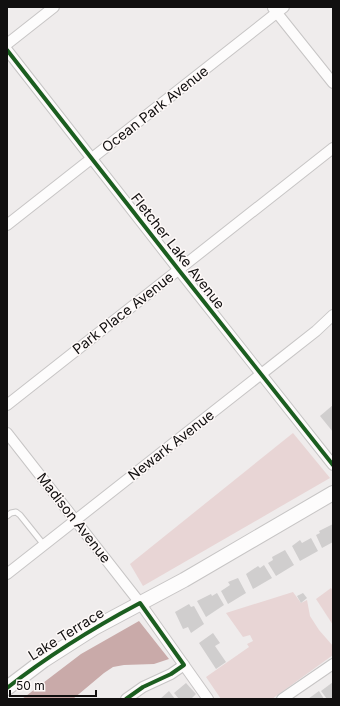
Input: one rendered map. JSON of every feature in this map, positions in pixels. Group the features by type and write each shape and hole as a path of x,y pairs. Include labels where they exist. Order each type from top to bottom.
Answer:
{"street":[{"path":"7,44 54,7"},
{"path":"278,9 333,83"},
{"name":"Ocean Park Avenue","path":"7,225 278,9"},
{"name":"Fletcher Lake Avenue","path":"7,50 91,159 333,465"},
{"name":"Park Place Avenue","path":"7,404 333,148"},
{"name":"Newark Avenue","path":"7,574 316,331 333,315"},
{"name":"Madison Avenue","path":"7,433 140,603 208,699"},
{"name":"Lake Terrace","path":"7,688 44,660 94,628 184,580 333,493"},
{"path":"126,699 143,687 171,674 184,665"},
{"path":"282,699 332,666"}],"lane":[{"path":"7,516 16,512 20,515 44,545"}],"shaded area":[{"path":"293,433 330,478 143,586 130,564"},
{"path":"331,588 333,591 333,625 316,599"},
{"path":"293,592 301,603 307,600 310,616 319,630 333,646 333,655 272,699 221,699 206,677 249,647 247,644 253,641 250,635 243,637 226,613"},
{"path":"139,621 169,659 154,664 113,667 73,699 22,699 81,654"}],"building":[{"path":"333,405 333,432 320,416"},
{"path":"333,524 333,542 322,548 316,535 320,533 319,531"},
{"path":"311,538 318,551 300,561 292,546 300,540 302,543"},
{"path":"285,550 294,565 276,576 268,563 273,560 272,557"},
{"path":"264,565 272,578 253,589 246,574 258,566 260,568"},
{"path":"238,578 246,593 228,604 221,591 230,585 228,582"},
{"path":"217,593 224,605 206,617 197,601 211,594 212,596"},
{"path":"303,593 307,598 301,603 297,596"},
{"path":"189,604 191,607 194,606 204,624 191,633 188,627 183,629 175,612"},
{"path":"213,633 220,643 215,646 226,662 216,669 199,643"},
{"path":"333,682 333,699 327,699 321,691"},
{"path":"186,683 196,694 191,699 179,699 174,693"},
{"path":"169,691 175,699 160,699"},
{"path":"319,691 324,699 308,699"}],"cycle path":[{"path":"7,50 333,465"},
{"path":"7,688 72,642 140,603 184,665 171,674 143,687 126,699"}]}
